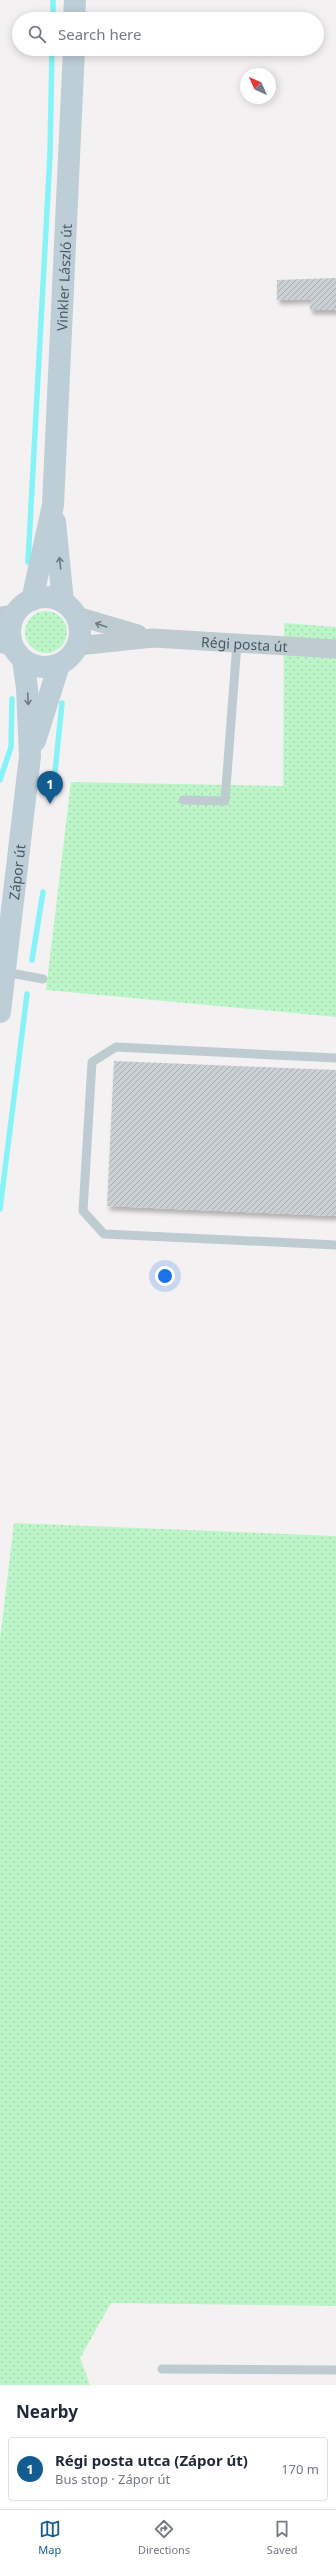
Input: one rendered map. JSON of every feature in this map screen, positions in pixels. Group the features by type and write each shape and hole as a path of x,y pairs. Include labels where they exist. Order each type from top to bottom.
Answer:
{"street":[{"path":"74,12 75,0"},
{"name":"Vinkler László út","path":"32,600 53,505 74,56"},
{"name":"Vinkler László út","path":"53,505 70,609"},
{"path":"53,598 70,609 80,636 78,646 70,657 59,665 40,667 12,650 7,615 32,600 53,598"},
{"name":"Régi posta út","path":"70,609 153,638"},
{"name":"Régi posta út","path":"78,646 153,638 336,649"},
{"name":"Zápor út","path":"0,1012 30,756 27,688 12,650"},
{"name":"Zápor út","path":"30,756 59,665"}],"lane":[{"path":"183,800 225,801 237,643"},
{"path":"5,972 43,979"},
{"path":"336,1058 116,1047 92,1062 83,1211 104,1234 336,1245"},
{"path":"162,2369 336,2370"}],"green space":[{"path":"46,611 61,617 67,632 61,647 46,653 31,647 25,632 31,617"},
{"path":"284,623 336,627 336,1017 46,990 71,782 283,786"},
{"path":"14,1523 336,1536 336,2306 111,2303 80,2358 90,2385 0,2385 0,1639"}],"building":[{"path":"336,278 336,310 310,310 310,299 277,300 277,280"},
{"path":"114,1061 336,1070 336,1216 107,1206"}],"waterway":[{"path":"53,0 53,12"},
{"path":"28,562 50,155 52,56"},
{"path":"0,780 11,747 12,699"},
{"path":"55,794 55,772 62,703"},
{"path":"32,960 43,892"},
{"path":"0,1209 27,994"}],"place":[{"name":"Régi posta utca (Zápor út)","path":"50,804"}]}
